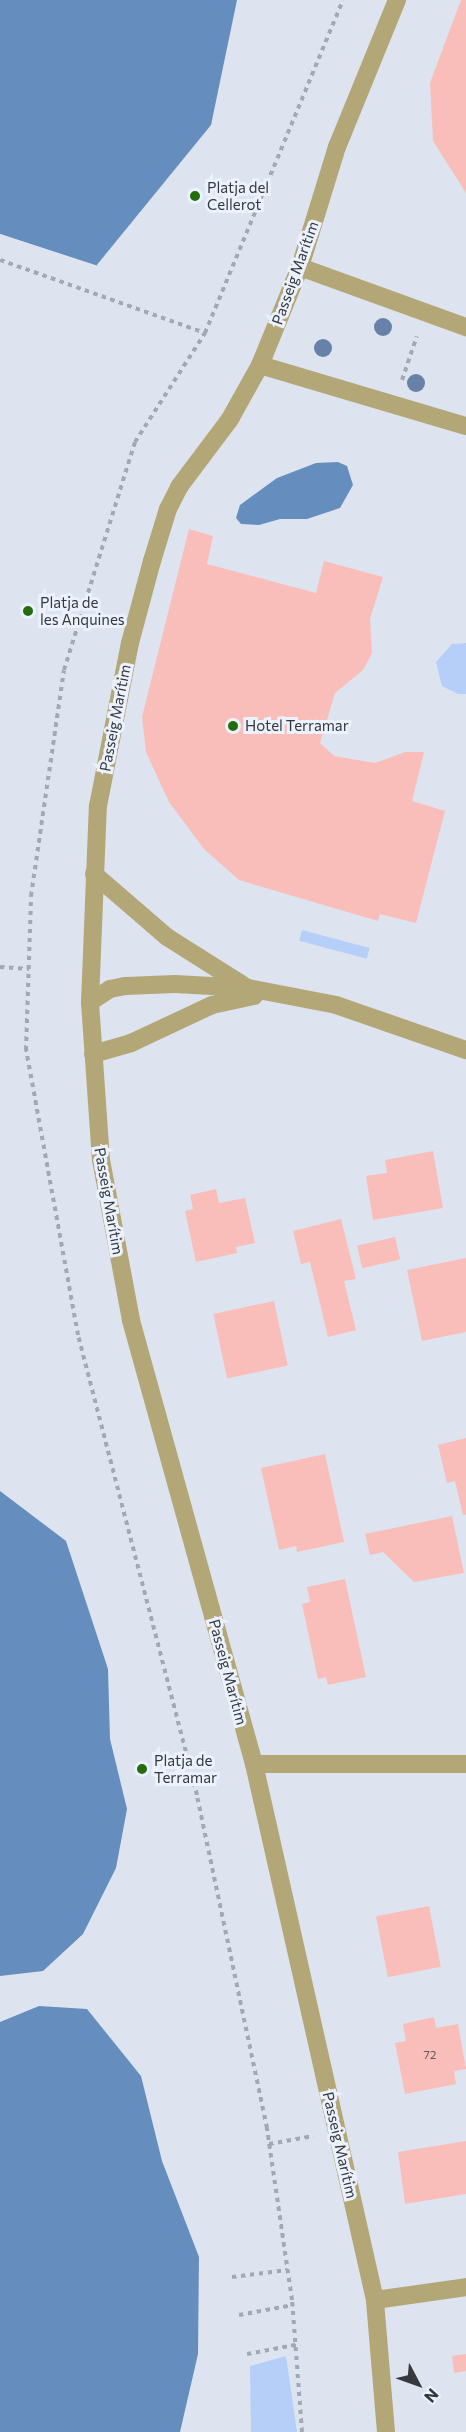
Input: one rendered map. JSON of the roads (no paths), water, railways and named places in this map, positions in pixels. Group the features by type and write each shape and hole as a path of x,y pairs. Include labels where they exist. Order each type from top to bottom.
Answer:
{"street":[{"name":"Passeig Marítim","path":"386,2432 375,2301 254,1764 131,1320 101,1160 90,1002 98,806 130,643 168,509 194,465 230,419 260,365 300,267 337,147 397,0"},
{"path":"300,267 466,327"},
{"path":"260,365 466,426"},
{"path":"94,874 167,937 248,988"},
{"path":"90,1002 110,989 126,986 175,984 248,988 372,1016 466,1050"},
{"path":"93,1054 130,1043 212,1005 273,993"},
{"path":"254,1764 466,1764"},
{"path":"375,2301 466,2287"}],"place":[{"name":"Platja del Cellerot","path":"195,196"},
{"name":"Platja de les Anquines","path":"28,611"},
{"name":"Hotel Terramar","path":"233,726"},
{"name":"Platja de Terramar","path":"142,1769"}]}
